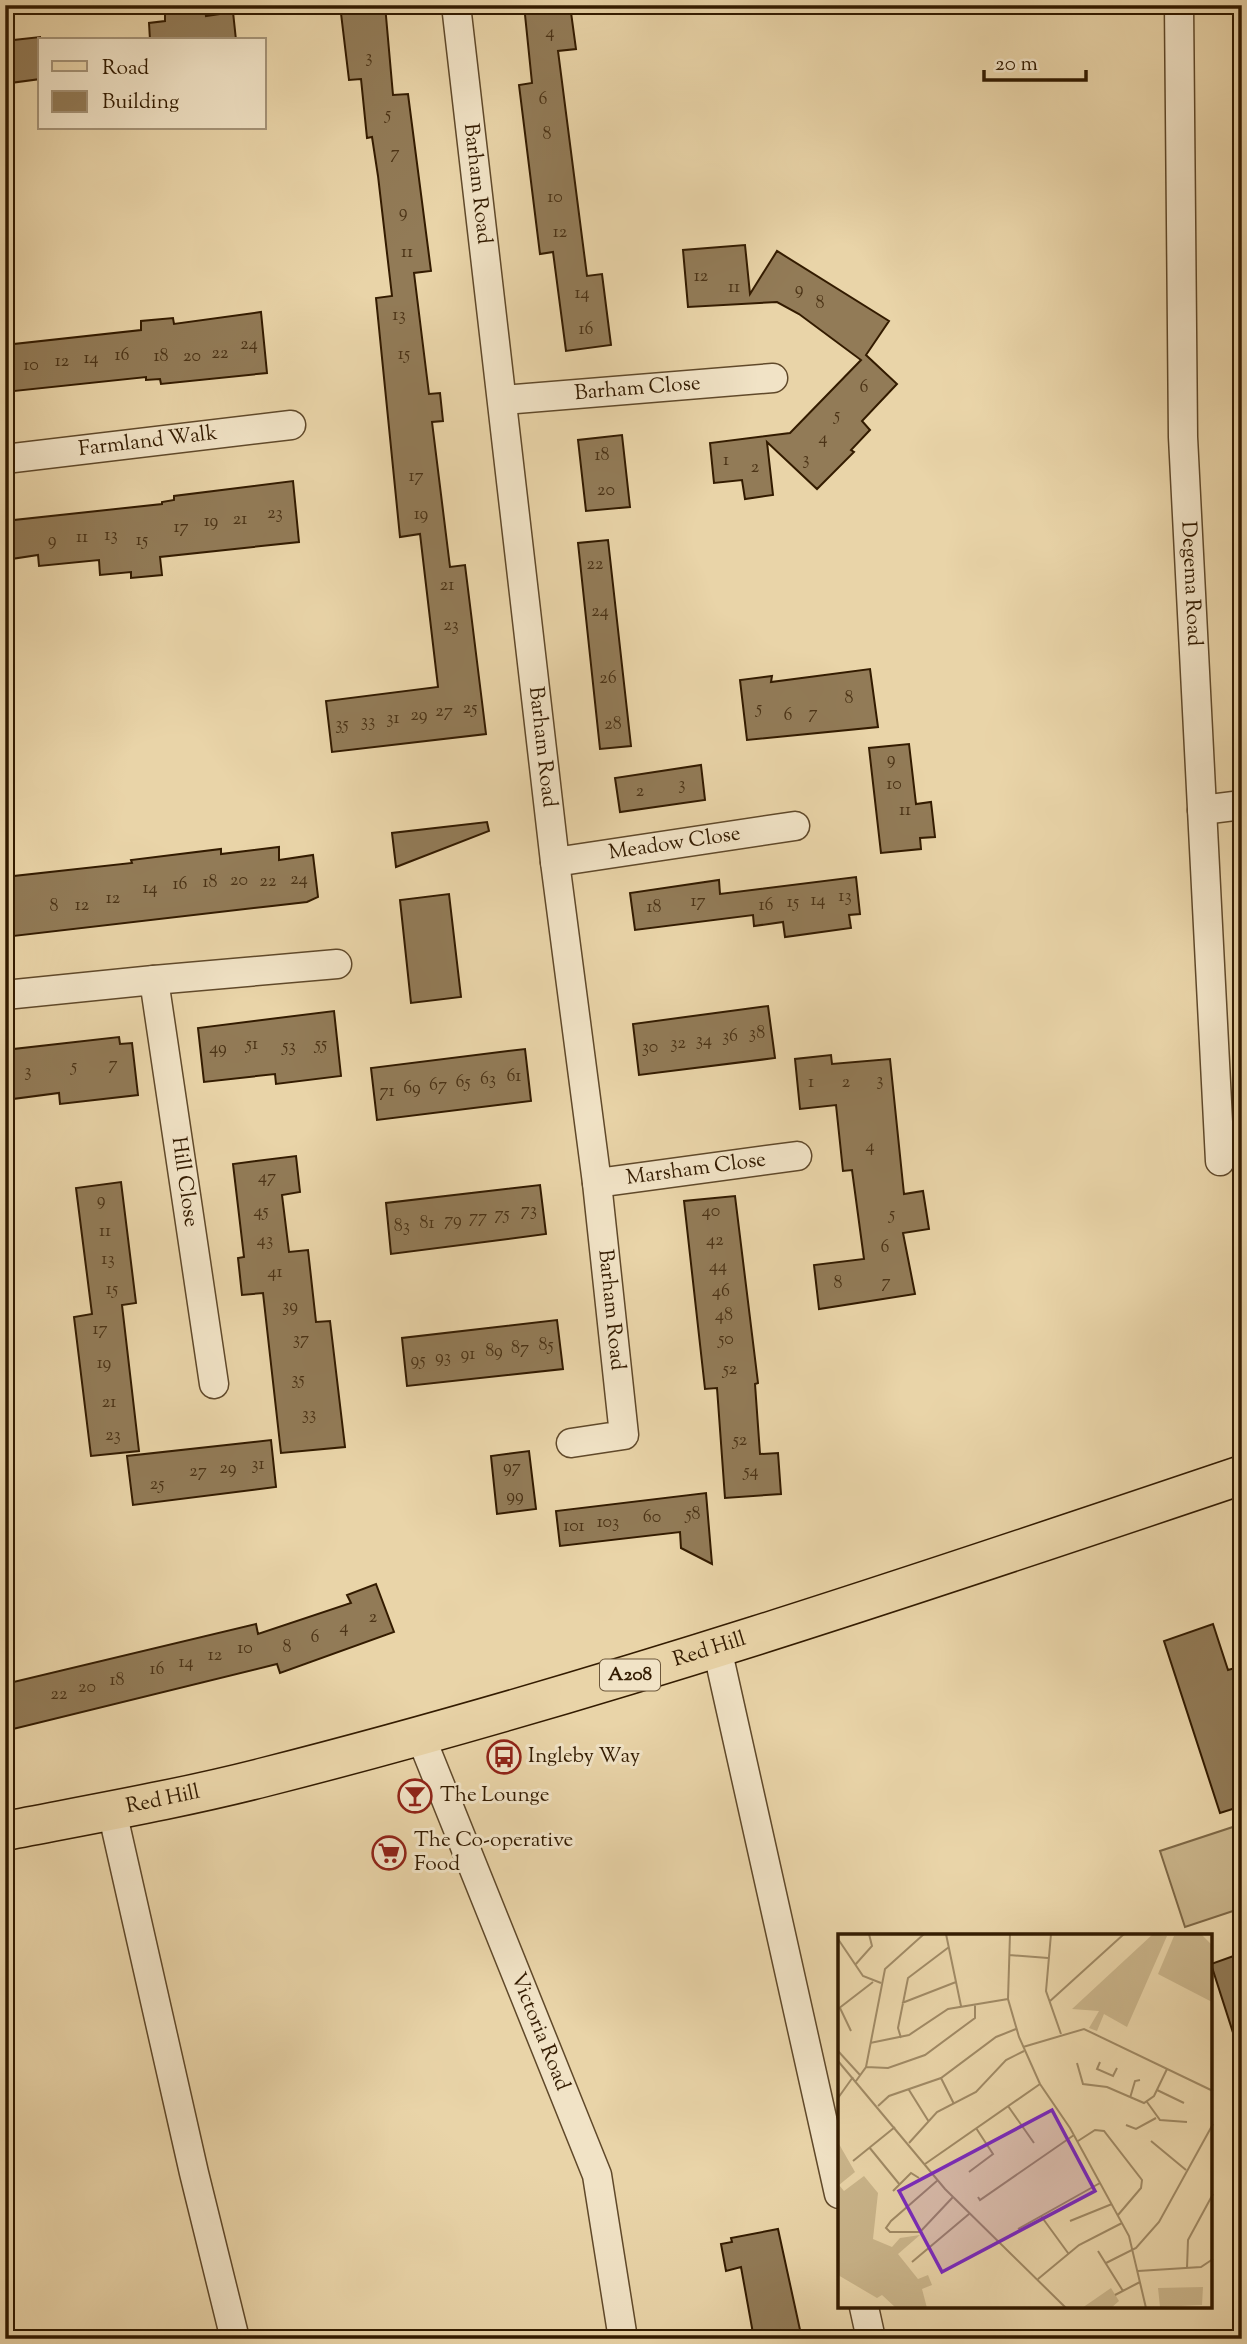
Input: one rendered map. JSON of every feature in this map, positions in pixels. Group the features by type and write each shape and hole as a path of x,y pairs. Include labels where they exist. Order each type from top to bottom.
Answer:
{"main road":[{"name":"Red Hill","path":"5,1831 263,1778 582,1690 1242,1475"}],"street":[{"name":"Barham Road","path":"456,5 555,862 597,1183 624,1435 571,1443"},
{"name":"Degema Road","path":"1179,5 1183,437 1220,1161"},
{"name":"Barham Close","path":"503,400 773,378"},
{"name":"Farmland Walk","path":"5,459 291,425"},
{"path":"1202,810 1242,805"},
{"name":"Meadow Close","path":"555,862 795,826"},
{"path":"5,995 337,964"},
{"name":"Hill Close","path":"154,979 214,1384"},
{"name":"Marsham Close","path":"597,1183 797,1156"},
{"path":"717,1648 838,2190"},
{"name":"Victoria Road","path":"421,1735 597,2175 622,2339"},
{"path":"112,1811 194,2173 235,2339"},
{"path":"864,2309 871,2339"}],"shaded area":[{"path":"1242,1824 1242,1915 1239,1909 1185,1927 1160,1851"}],"building":[{"path":"340,5 385,5 393,95 408,94 431,271 414,273 429,394 440,393 443,421 432,422 450,567 465,565 486,734 332,752 326,701 438,687 420,534 400,537 376,298 392,296 372,137 367,138 361,79 349,80"},
{"path":"524,5 570,5 576,49 558,51 587,276 602,274 611,345 566,351 553,252 540,254 519,85 532,83"},
{"path":"205,9 206,16 233,12 236,38 150,38 149,23 165,21 165,14"},
{"path":"40,37 38,79 10,83 5,41"},
{"path":"745,245 750,294 777,251 889,321 866,355 897,384 862,421 870,430 851,450 854,452 817,489 767,442 773,495 745,499 742,480 714,483 710,443 790,433 861,360 799,314 777,302 688,307 683,250"},
{"path":"261,312 267,373 161,384 160,379 146,380 146,377 5,392 5,345 141,330 141,321 173,318 174,324"},
{"path":"622,435 630,507 586,511 578,440"},
{"path":"293,481 299,542 160,557 162,575 131,578 131,572 100,575 99,560 39,566 38,555 5,560 5,521 162,504 174,500 174,496"},
{"path":"608,540 631,746 600,749 578,543"},
{"path":"870,669 878,727 747,740 740,680 772,676 771,682"},
{"path":"909,744 916,804 931,802 935,837 920,838 921,849 881,853 869,748"},
{"path":"701,765 705,800 620,812 615,778"},
{"path":"487,822 489,831 396,867 392,833"},
{"path":"279,847 279,860 313,855 318,897 307,902 5,937 5,877 132,863 131,860 221,849 221,854"},
{"path":"856,877 860,914 849,915 851,928 785,937 783,922 754,926 753,915 635,930 630,893 719,880 720,894"},
{"path":"449,894 461,997 411,1003 400,900"},
{"path":"768,1006 775,1058 639,1075 633,1024"},
{"path":"334,1011 341,1076 276,1084 275,1074 204,1082 198,1028"},
{"path":"119,1037 120,1044 132,1043 138,1095 60,1104 59,1093 5,1100 5,1050"},
{"path":"525,1049 531,1101 377,1120 371,1068"},
{"path":"831,1055 832,1064 890,1059 904,1194 923,1191 929,1229 903,1233 915,1294 819,1309 814,1265 864,1259 852,1170 843,1171 836,1105 800,1109 795,1059"},
{"path":"296,1156 300,1192 282,1195 289,1252 308,1250 316,1322 330,1321 345,1447 281,1453 263,1293 242,1295 238,1258 244,1257 233,1164"},
{"path":"121,1182 136,1303 122,1305 139,1451 91,1456 74,1317 92,1314 76,1188"},
{"path":"540,1185 546,1234 391,1254 386,1203"},
{"path":"735,1196 758,1383 755,1384 760,1454 778,1453 781,1494 725,1498 717,1388 705,1389 684,1201"},
{"path":"557,1320 563,1369 407,1386 402,1338"},
{"path":"271,1440 276,1487 133,1505 127,1456"},
{"path":"529,1451 536,1509 497,1514 491,1456"},
{"path":"706,1493 712,1564 681,1548 680,1532 560,1546 556,1511"},
{"path":"376,1584 394,1632 280,1673 277,1664 5,1731 5,1684 256,1624 258,1634 351,1603 347,1595"},
{"path":"1213,1624 1228,1670 1242,1666 1242,1806 1220,1813 1164,1641"},
{"path":"1242,1953 1242,2042 1236,2042 1212,1964"},
{"path":"778,2229 802,2339 754,2339 741,2267 726,2271 721,2244 732,2242 731,2238"}],"place":[{"name":"Ingleby Way","path":"504,1757"},
{"name":"The Lounge","path":"415,1796"},
{"name":"The Co-operative Food","path":"389,1853"}]}
